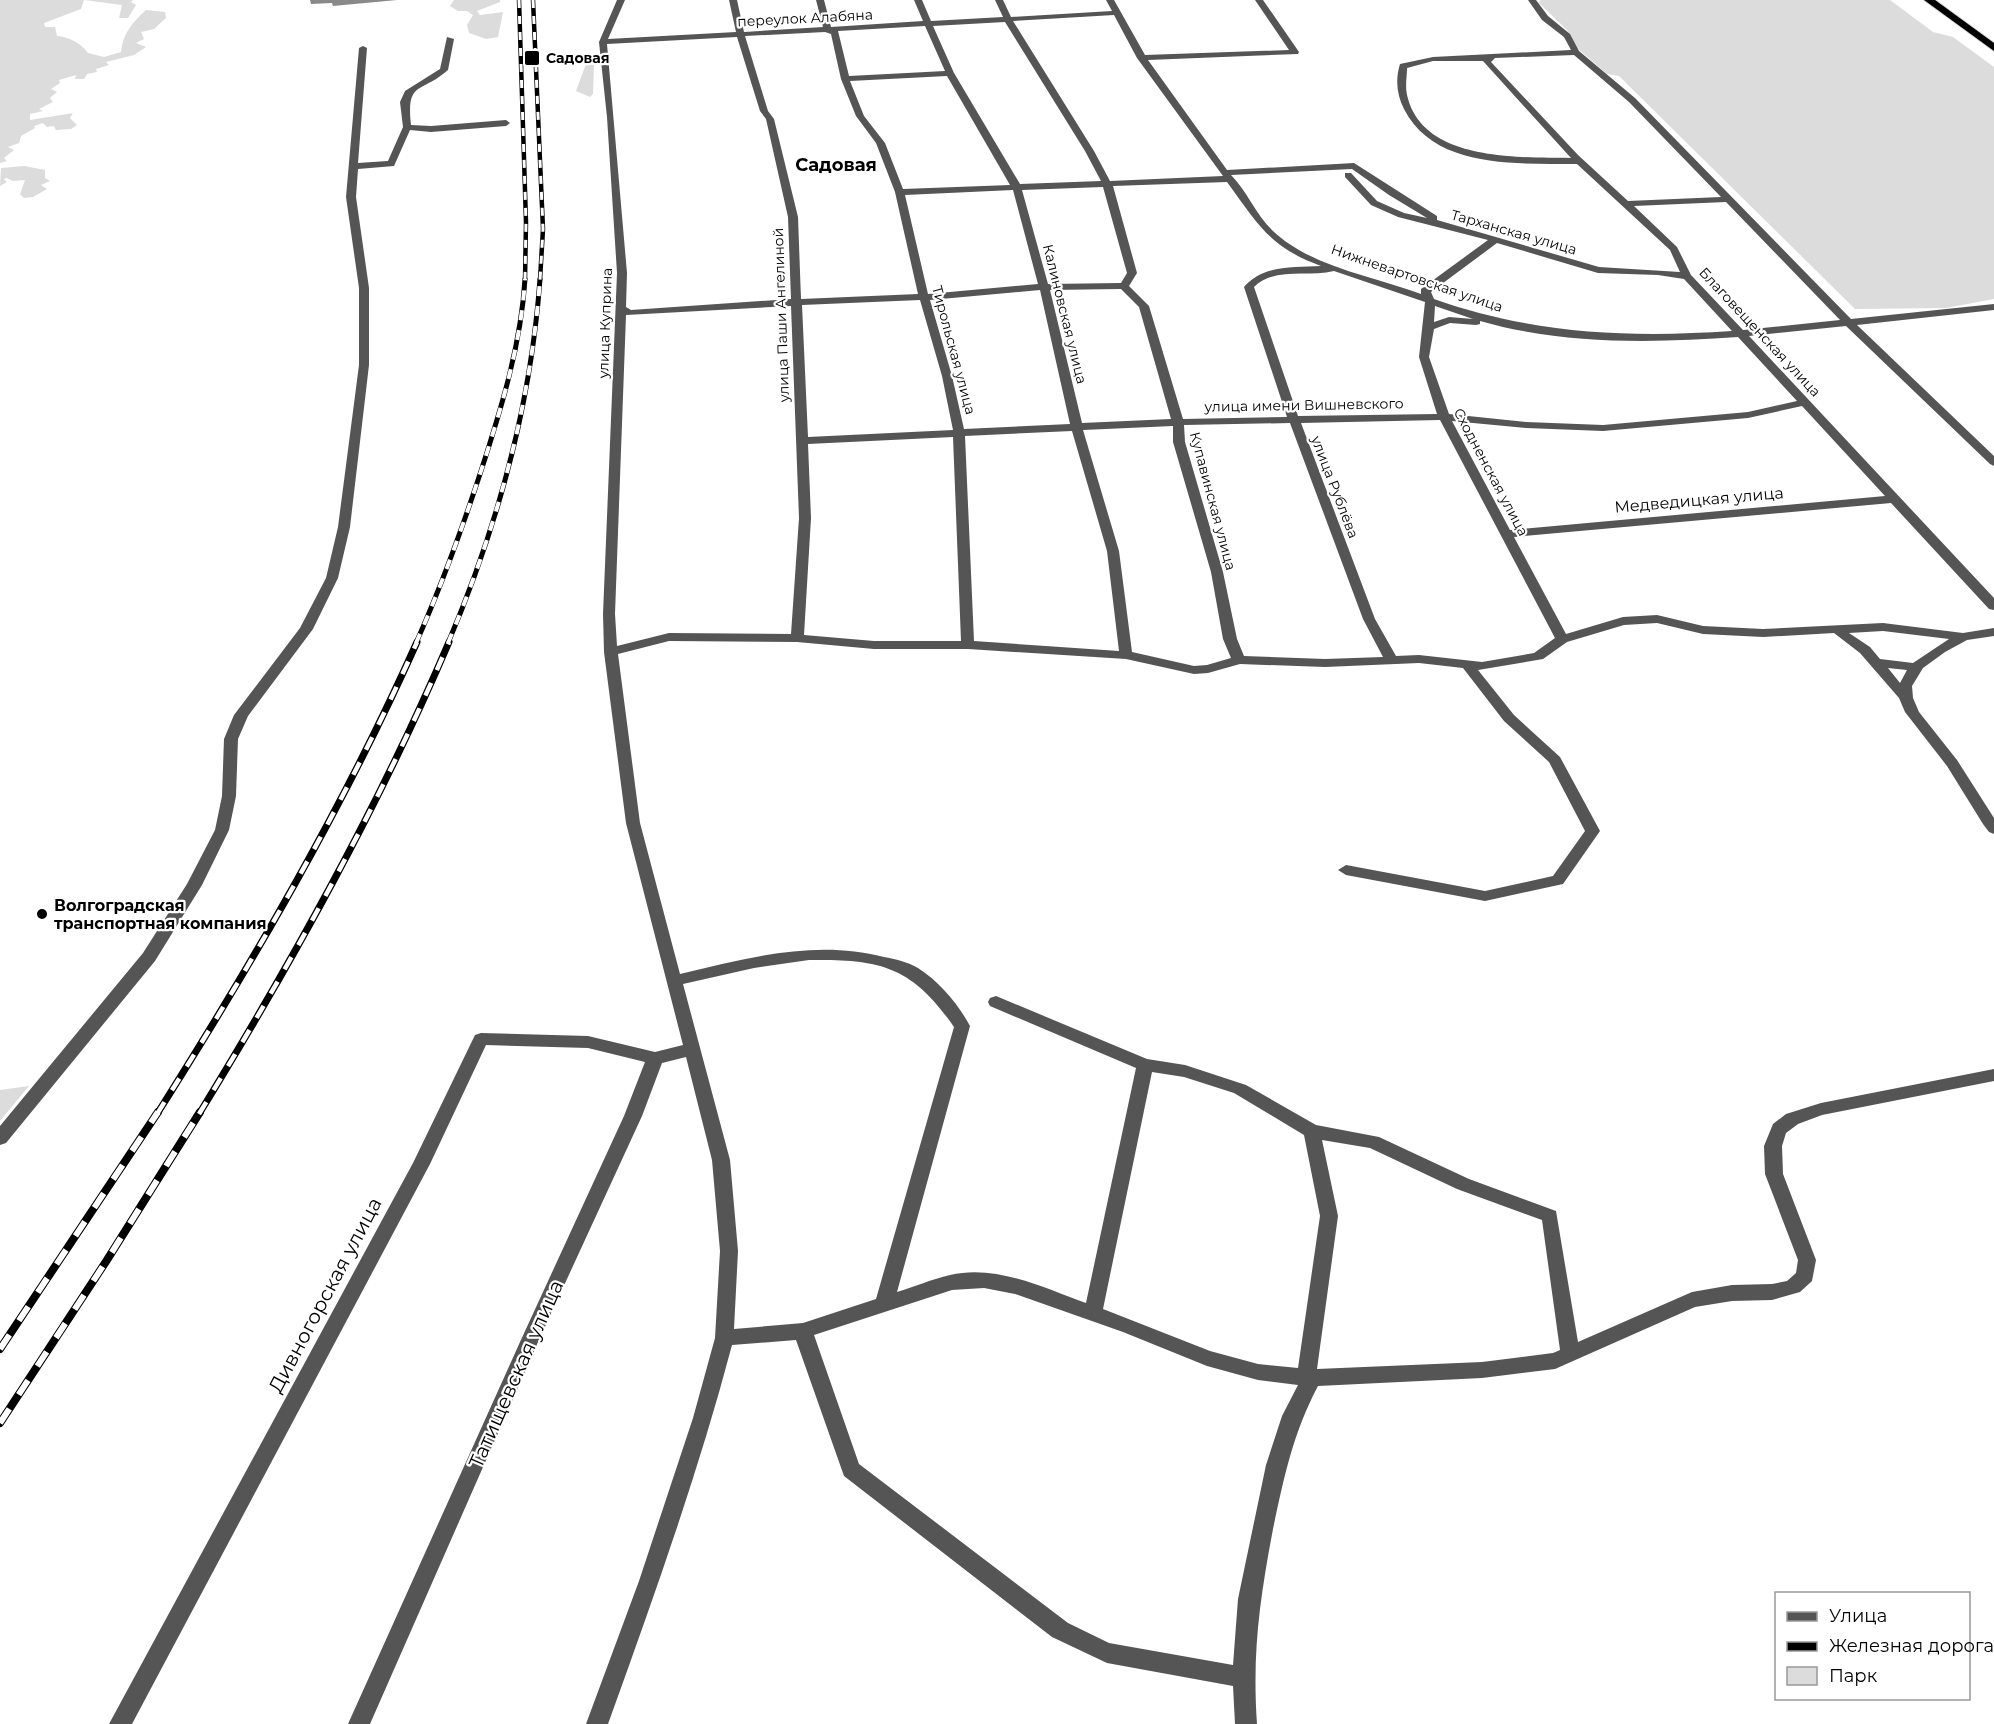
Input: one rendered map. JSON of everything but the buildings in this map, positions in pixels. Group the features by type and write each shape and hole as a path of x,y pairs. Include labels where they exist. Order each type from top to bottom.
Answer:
{"highway":[{"path":"1929,0 1994,48"}],"street":[{"name":"улица Куприна","path":"597,1724 650,1581 703,1418 724,1338 729,1251 721,1160 633,823 611,652 609,614 622,273 603,42 621,0"},
{"name":"улица Паши Ангелиной","path":"733,0 740,34 764,111 770,119 793,217 805,518 797,638"},
{"name":"Тирольская улица","path":"820,0 828,30 835,33 845,79 860,116 880,143 900,192 924,297 947,376 959,433 968,645"},
{"name":"Калиновская улица","path":"918,0 950,73 1017,188 1044,287 1077,428 1113,551 1126,655"},
{"path":"621,309 630,313 796,302 924,297 1044,287 1124,286 1132,273 1107,184 1076,128 1008,20 999,0"},
{"name":"Нижневартовская улица","path":"1110,0 1141,58 1258,222 1279,241 1307,257 1352,273 1507,324 1625,337 1690,337 1994,307"},
{"path":"1141,58 1295,52 1259,0"},
{"path":"1532,0 1545,18 1567,36 1576,52 1632,100 1847,321 1994,462"},
{"name":"переулок Алабяна","path":"603,42 1116,13"},
{"path":"356,166 391,164 407,127 404,102 409,91 444,70 450,39"},
{"path":"0,1138 149,957 194,885 222,830 229,796 231,739 241,715 306,629 332,578 344,527 364,365 364,288 351,197 356,166 363,48"},
{"path":"1576,52 1433,59 1403,66 1402,97 1419,127 1453,150 1492,158 1580,161"},
{"name":"Благовещенская улица","path":"1492,57 1487,62 1580,161 1674,249 1687,276 1994,606"},
{"path":"845,79 880,74 905,76 950,73"},
{"path":"407,127 431,129 506,123"},
{"path":"900,192 1107,184 1354,166 1424,218"},
{"name":"Тарханская улица","path":"1348,175 1374,203 1385,209 1424,218 1598,270 1658,272 1687,276"},
{"path":"1626,204 1728,199"},
{"name":"Сходненская улица","path":"1495,240 1425,291 1430,300 1429,327 1424,357 1444,417 1562,639"},
{"name":"улица Рублёва","path":"1352,273 1329,269 1280,272 1260,276 1249,287 1294,420 1369,619 1392,660"},
{"name":"Купавинская улица","path":"1124,286 1144,306 1178,422 1179,442 1217,572 1230,639 1239,660"},
{"path":"1429,327 1449,320 1507,324"},
{"name":"улица имени Вишневского","path":"802,441 1178,422 1444,417 1526,425 1603,428 1748,415 1805,402"},
{"name":"Медведицкая улица","path":"1506,534 1894,499"},
{"path":"611,652 669,637 797,638 874,645 968,645 1126,655 1194,670 1208,669 1239,660 1325,663 1419,659 1482,666 1538,656 1562,639 1623,621 1657,619 1703,630 1763,633 1883,627 1963,637 1994,632"},
{"path":"1836,628 1853,639 1906,698 1911,711 1952,762 1994,829"},
{"path":"1906,698 1906,683 1914,667 1931,654 1963,637"},
{"path":"1875,663 1914,667"},
{"path":"1346,870 1485,896 1557,880 1593,831 1555,760 1509,718 1467,664"},
{"path":"673,981 788,956 831,953 872,958 911,971 941,997 962,1026 884,1305"},
{"path":"996,1002 1145,1065 1185,1071 1240,1089 1312,1131 1373,1142 1463,1184 1550,1216 1570,1354"},
{"name":"Дивногорская улица","path":"120,1724 421,1164 481,1039 588,1042 655,1058"},
{"path":"655,1058 692,1049"},
{"name":"Татищевская улица","path":"360,1724 529,1342 633,1116 655,1058"},
{"path":"1093,1313 1145,1065"},
{"path":"724,1338 803,1331 952,1282 984,1280 1015,1286 1093,1313 1207,1358 1258,1372 1309,1377 1482,1370 1555,1361 1692,1300 1732,1293 1772,1292 1793,1287 1805,1276 1807,1260 1774,1174 1773,1146 1779,1129 1792,1119 1821,1109 1994,1075"},
{"path":"1246,1724 1243,1677 1249,1599 1276,1466 1292,1416 1309,1377 1329,1216 1312,1131"},
{"path":"803,1331 851,1470 1060,1630 1107,1653 1243,1677"}],"green space":[{"path":"0,0 84,0 81,9 44,23 45,27 55,27 57,36 74,41 88,53 104,57 121,52 129,29 146,10 165,12 166,18 154,29 141,32 144,39 136,43 146,47 134,55 106,62 109,65 96,69 97,72 87,74 84,79 75,79 76,75 59,80 60,83 51,89 57,92 50,98 53,102 39,109 43,111 30,114 30,120 73,113 70,118 77,125 71,129 56,130 54,126 47,127 43,123 34,126 35,128 21,136 19,143 8,147 14,150 4,158 7,161 0,163"},
{"path":"84,0 133,0 131,2 136,5 128,18 119,18 122,5"},
{"path":"454,0 500,0 500,2 477,11 480,15 503,12 498,37 486,39 469,33 467,25 473,15 450,6"},
{"path":"1540,0 1890,0 1933,32 1953,37 1994,67 1994,299 1946,308 1855,309 1619,76 1607,74 1576,47 1567,30 1539,3"},
{"path":"586,64 594,65 593,94 590,97 576,91"},
{"path":"24,166 45,170 45,178 50,181 41,185 47,189 33,197 24,198 20,194 25,180 13,181 7,178 4,179 7,182 0,186 1,168"},
{"path":"29,1086 0,1121 0,1090"}],"railway":[{"path":"519,0 526,222 525,280"},
{"path":"533,0 543,229 540,280"},
{"path":"416,643 459,536 496,424 515,352 525,279"},
{"path":"448,643 482,555 509,465 529,372 540,279"},
{"path":"157,1114 228,999 296,882 359,764 417,642"},
{"path":"199,1114 333,882 393,764 449,642"},
{"path":"0,1349 158,1112"},
{"path":"0,1423 107,1260 200,1112"}],"place":[{"name":"Садовая","path":"532,58"},
{"name":"Волгоградская транспортная компания","path":"42,914"}],"district":[{"name":"Садовая","path":"836,165"}]}
